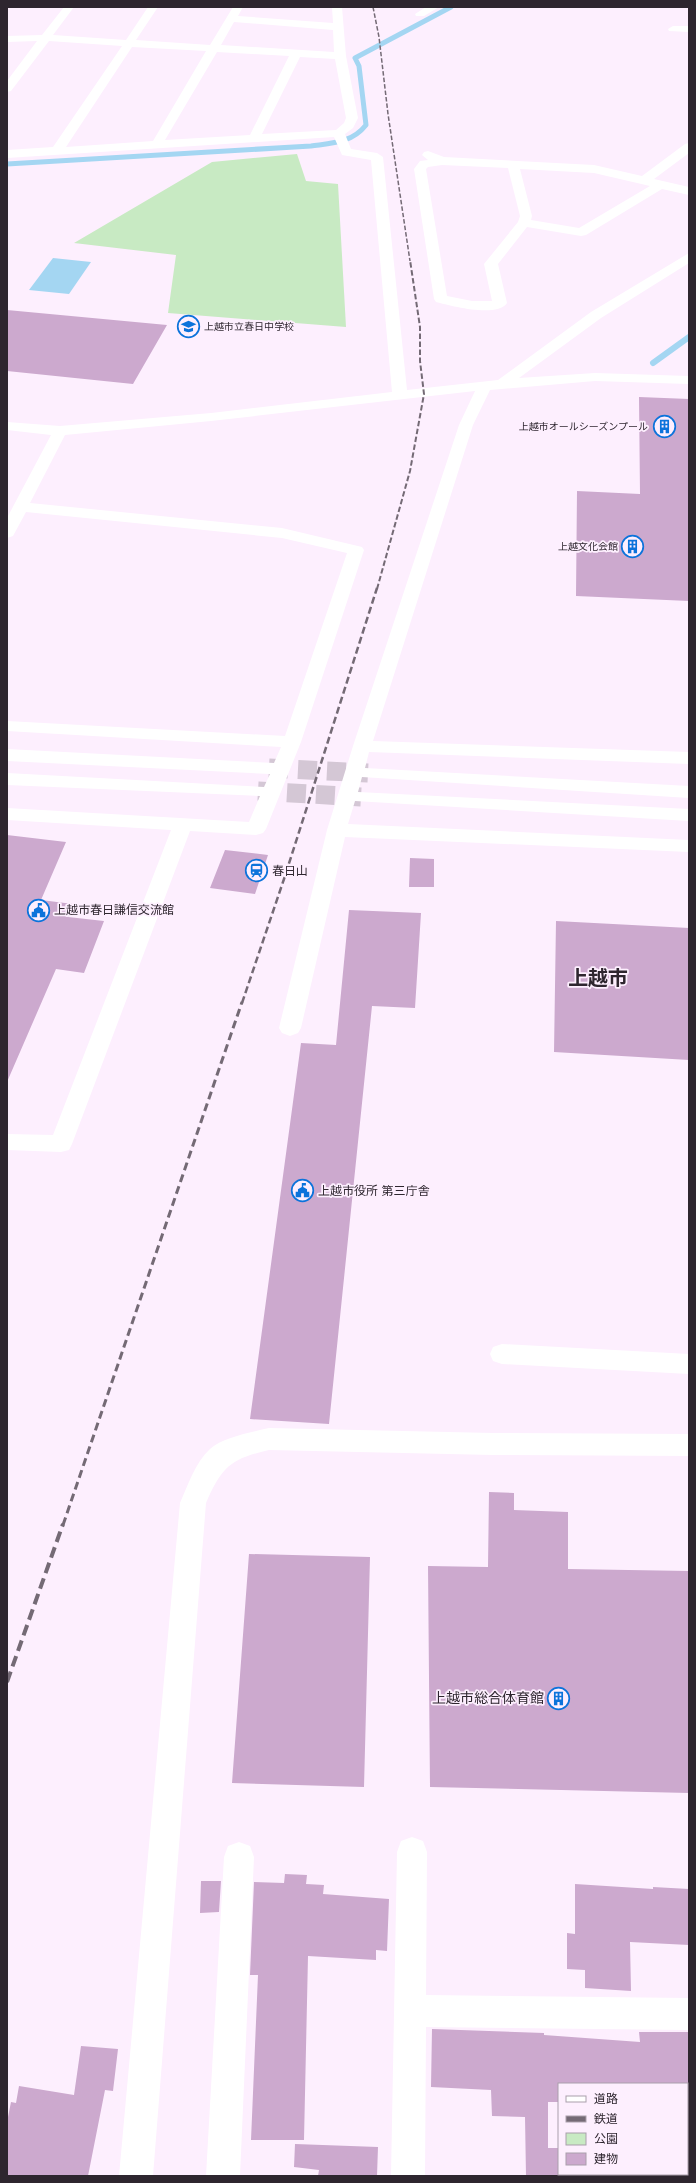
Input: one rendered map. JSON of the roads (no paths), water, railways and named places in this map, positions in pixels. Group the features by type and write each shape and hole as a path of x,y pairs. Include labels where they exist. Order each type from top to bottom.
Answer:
{"street":[{"path":"7,89 70,7"},
{"path":"57,151 153,7"},
{"path":"157,144 238,7"},
{"path":"7,154 339,133 349,125 352,118 340,56 337,7"},
{"path":"420,14 434,7"},
{"path":"231,19 338,26"},
{"path":"673,28 689,29"},
{"path":"7,39 46,38 340,56"},
{"path":"254,139 296,53"},
{"path":"339,133 346,152 377,157 400,396"},
{"path":"645,180 689,147"},
{"path":"426,153 442,161"},
{"path":"513,165 526,216 524,223 491,264 500,303 497,305 484,306 441,299 420,169 424,164 442,161 594,169 689,191"},
{"path":"524,223 581,232 661,184"},
{"path":"502,384 596,315 689,257"},
{"path":"7,426 60,431 211,417 484,388 502,384 595,377 689,380"},
{"path":"290,1028 338,830 362,746 466,425 484,388"},
{"path":"7,532 60,431"},
{"path":"7,814 256,829 292,742 356,550 282,533 21,507"},
{"path":"7,726 292,742"},
{"path":"362,746 689,758"},
{"path":"7,755 269,768"},
{"path":"368,773 689,792"},
{"path":"7,779 258,791"},
{"path":"361,797 689,815"},
{"path":"7,1142 61,1144 183,825"},
{"path":"338,830 689,846"},
{"path":"502,1354 689,1364"},
{"path":"136,2176 181,1662 193,1503 204,1478 220,1456 243,1445 269,1439 493,1444 689,1445"},
{"path":"408,2176 412,1852"},
{"path":"223,2176 239,1858"},
{"path":"409,2011 689,2014"}],"water":[{"path":"53,258 91,262 69,294 29,290"}],"waterway":[{"path":"7,164 311,146 334,143 348,139 366,125 359,66 355,58 451,7"},
{"path":"653,363 689,337"}],"tunnel":[{"path":"269,768 368,773"},
{"path":"258,791 361,797"}],"railway":[{"path":"373,7 379,37 388,114 410,261"},
{"path":"377,589 410,471 424,394 420,361 420,327 410,260"},
{"path":"242,1003 284,879 377,588"},
{"path":"63,1525 242,1002"},
{"path":"7,1682 63,1524"}],"place":[{"name":"上越市立春日中学校","path":"189,326"},
{"name":"上越市オールシーズンプール","path":"664,426"},
{"name":"上越文化会館","path":"633,546"},
{"name":"春日山","path":"256,871"},
{"name":"上越市春日謙信交流館","path":"39,910"},
{"name":"上越市役所 第三庁舎","path":"303,1191"},
{"name":"上越市総合体育館","path":"559,1698"}],"district":[{"name":"上越市","path":"598,978"}]}
